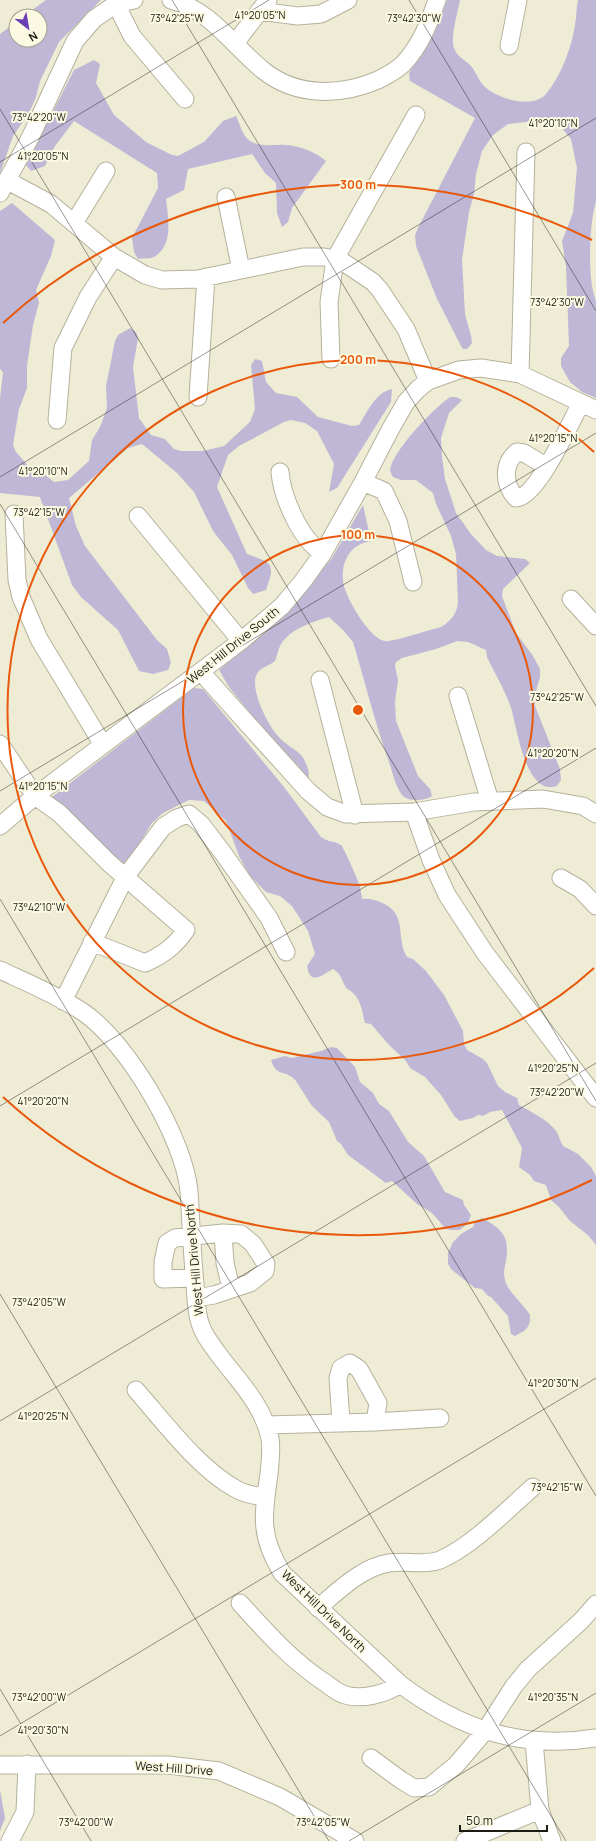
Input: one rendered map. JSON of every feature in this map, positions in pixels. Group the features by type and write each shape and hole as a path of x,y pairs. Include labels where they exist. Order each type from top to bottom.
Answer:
{"street":[{"path":"134,0 116,4 94,19 75,41 4,187 51,204 114,257 145,276 156,278 198,279 302,257 324,257 340,260 373,282 380,290 406,329 428,381"},
{"path":"171,0 196,9 236,42 264,71 279,81 296,87 319,92 342,92 369,84 384,77 403,65 417,47 426,31 437,0"},
{"path":"236,42 263,6 298,16 320,14 348,0"},
{"path":"509,46 518,0"},
{"path":"116,4 132,36 185,99"},
{"path":"331,359 329,302 335,259 416,115"},
{"path":"520,374 526,152"},
{"path":"74,223 106,171"},
{"path":"226,197 241,270"},
{"path":"57,420 62,348 88,297 114,257"},
{"path":"198,397 206,278"},
{"name":"West Hill Drive South","path":"0,826 35,796 241,641 282,606 304,580 323,553 406,402 428,381 459,370 481,368 520,374 588,406"},
{"path":"547,467 588,406"},
{"path":"280,472 281,484 286,499 304,534 318,550 323,553"},
{"path":"363,482 384,491 398,521 414,582"},
{"path":"14,514 18,580 21,597 39,639 103,745"},
{"path":"138,516 241,641"},
{"path":"571,599 596,626"},
{"path":"201,672 308,791 327,808 346,814 414,812 474,802 543,799 583,806 596,814"},
{"path":"320,680 355,814"},
{"path":"458,696 490,801"},
{"path":"0,744 35,796 59,813 109,863 126,876 186,930 177,943 160,956 145,963 92,942"},
{"path":"414,812 431,860 451,900 485,952 596,1098"},
{"path":"63,1001 126,876 164,827 177,818 189,814 201,824 269,918 286,952"},
{"path":"561,878 580,889 596,906"},
{"name":"West Hill Drive North","path":"0,970 84,1013 113,1038 136,1072 167,1124 181,1155 186,1174 194,1278 200,1326 217,1353 259,1407 267,1425 271,1441 264,1511 266,1541 282,1574 400,1684 438,1710 461,1722 485,1731 534,1741 566,1741 596,1738"},
{"path":"224,1233 225,1263 231,1288"},
{"path":"194,1278 163,1279 162,1272 167,1242 175,1238 224,1233 241,1234 254,1244 266,1264 265,1271 250,1282 214,1295 196,1298"},
{"path":"341,1422 338,1378 341,1368 350,1363 359,1369 378,1403 374,1422"},
{"path":"136,1390 188,1448 222,1480 237,1490 251,1495 266,1497"},
{"path":"267,1425 374,1422 440,1418"},
{"path":"318,1608 340,1590 369,1570 388,1563 439,1561 459,1550 533,1487"},
{"path":"240,1603 279,1646 313,1675 344,1695 360,1697 376,1694 392,1690 400,1684"},
{"path":"371,1758 414,1788 428,1787 456,1765 485,1731 514,1686 528,1669 581,1621 596,1604"},
{"path":"534,1741 540,1810 552,1841"},
{"path":"10,1841 25,1812 27,1764"},
{"name":"West Hill Drive","path":"0,1765 168,1765 219,1771 280,1797 355,1841"},
{"path":"465,1841 540,1810"}],"shaded area":[{"path":"46,0 101,0 59,42 40,81 36,97 29,113 13,136 0,173 0,34 8,28 8,48 48,48 48,8 35,8"},
{"path":"447,0 460,0 453,38 454,48 457,54 470,65 484,86 497,95 523,102 540,99 546,94 561,70 574,33 578,0 596,0 596,201 592,224 590,266 593,291 596,301 596,398 582,392 570,382 561,366 561,358 569,346 566,266 562,241 573,213 577,168 571,139 557,122 550,119 508,124 493,135 482,151 469,212 462,260 465,314 472,343 467,349 463,349 461,346 437,299 416,246 415,235 418,228 475,118 410,81 409,73 434,34"},
{"path":"94,60 100,64 96,83 114,115 146,142 172,155 178,156 204,142 223,121 236,116 245,136 253,143 264,145 286,145 302,148 312,152 326,161 292,208 288,222 282,227 277,213 276,183 265,173 252,154 188,169 184,190 166,199 168,231 165,246 154,257 138,259 134,252 132,238 158,188 157,173 74,121 55,146 45,166 31,171 26,165 74,70"},
{"path":"12,203 55,240 51,256 36,290 39,303 33,325 27,366 27,388 19,409 13,445 16,452 30,468 43,473 54,482 68,480 89,461 92,440 100,427 107,408 106,386 115,341 118,335 130,328 136,332 138,338 133,367 139,418 151,435 165,439 174,449 181,451 203,451 224,446 250,422 255,409 251,365 255,359 262,361 266,382 276,393 297,397 318,417 352,426 359,425 376,398 392,389 391,402 337,488 329,492 334,464 317,431 305,423 291,420 284,422 239,446 228,455 217,487 247,554 267,562 270,565 271,574 266,590 253,594 248,588 232,555 213,531 194,492 177,473 142,444 128,448 69,498 76,526 85,546 157,640 167,649 171,663 168,670 153,674 139,671 118,630 81,597 72,585 40,497 0,493 0,399 3,372 0,369 0,211"},
{"path":"450,397 456,397 462,400 449,413 441,438 445,479 456,513 471,534 486,550 497,556 525,559 530,563 503,589 502,596 516,633 533,656 540,669 540,677 535,695 535,706 560,769 561,780 557,786 546,787 537,781 524,758 509,701 487,657 486,650 468,642 457,641 436,649 402,658 396,662 395,666 398,680 395,702 396,721 418,776 430,789 432,796 417,800 409,799 403,796 394,780 353,642 329,617 308,624 289,635 280,646 275,661 259,671 256,677 255,685 264,714 274,731 281,739 302,756 308,771 308,779 289,761 229,687 219,670 284,616 332,558 363,505 371,541 353,549 346,560 343,573 344,588 358,616 372,633 385,641 403,638 441,627 451,620 455,614 458,602 456,554 451,536 436,504 433,493 416,480 401,480 393,477 390,471 392,463 405,442 424,420"},
{"path":"194,688 203,689 284,787 321,837 341,845 358,881 362,899 371,899 380,902 389,907 395,913 400,926 402,942 407,957 413,959 426,971 444,995 463,1031 464,1044 467,1050 487,1063 498,1086 505,1092 517,1098 519,1105 539,1116 548,1123 557,1133 563,1146 578,1154 591,1167 596,1176 596,1245 588,1235 570,1221 559,1207 551,1200 546,1185 534,1181 530,1175 519,1167 522,1148 502,1110 490,1112 483,1116 478,1115 473,1118 460,1121 455,1117 441,1095 425,1077 410,1068 406,1061 389,1045 371,1024 365,1023 357,997 346,987 338,973 333,969 321,976 311,976 307,966 315,954 308,931 292,906 280,896 266,892 250,876 239,856 226,821 204,801 189,800 163,813 152,823 124,868 52,797"},
{"path":"331,1047 337,1048 355,1067 360,1082 373,1093 379,1104 389,1111 408,1142 424,1156 445,1192 463,1200 464,1205 471,1215 468,1223 460,1230 445,1228 432,1213 417,1204 392,1181 386,1183 348,1155 341,1144 337,1141 329,1122 312,1106 293,1077 276,1069 271,1060 285,1056 292,1058"},
{"path":"482,1218 495,1226 503,1234 507,1245 504,1272 506,1283 530,1315 530,1320 526,1329 515,1336 511,1334 508,1316 491,1297 488,1296 482,1289 475,1288 452,1270 448,1264 448,1253 453,1242 461,1234 473,1227 475,1221"},
{"path":"0,1790 5,1818 0,1831"}]}
